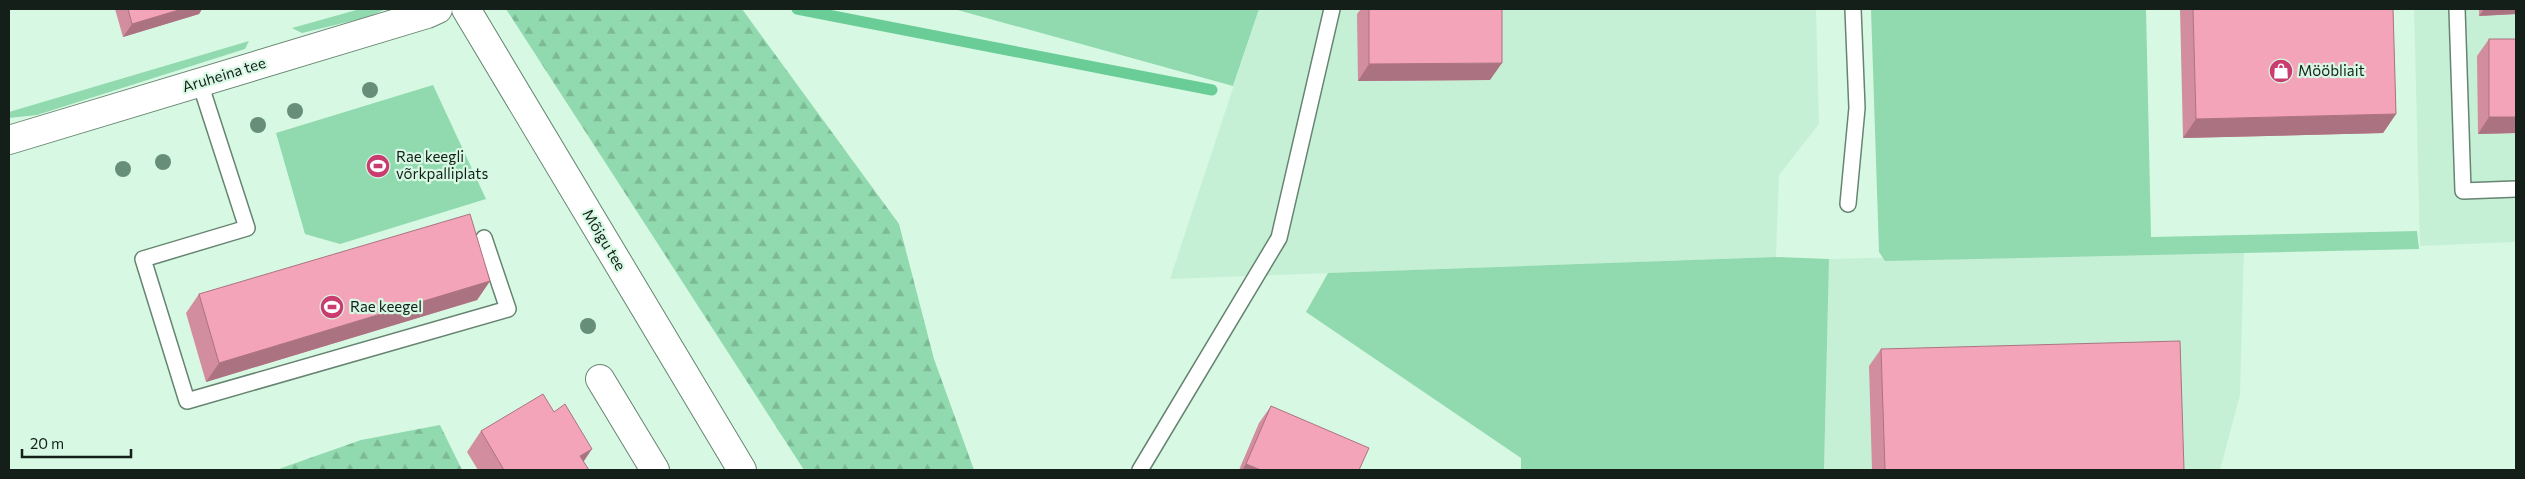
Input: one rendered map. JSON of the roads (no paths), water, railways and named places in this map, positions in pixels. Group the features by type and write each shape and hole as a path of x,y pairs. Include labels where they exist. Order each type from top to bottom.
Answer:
{"street":[{"name":"Aruheina tee","path":"9,140 427,14 438,9"},
{"name":"Mõigu tee","path":"466,9 742,470"},
{"path":"600,379 655,470"}],"lane":[{"path":"1140,470 1278,238 1332,9"},
{"path":"1848,204 1857,108 1853,9"},
{"path":"2457,9 2463,191 2516,189"},
{"path":"200,83 246,228 143,259 186,401 508,308 484,238"}],"waterway":[{"path":"797,9 1212,90"}],"place":[{"name":"Mööbliait","path":"2281,71"},
{"name":"Rae keegli võrkpalliplats","path":"378,166"},
{"name":"Rae keegel","path":"332,307"}]}
